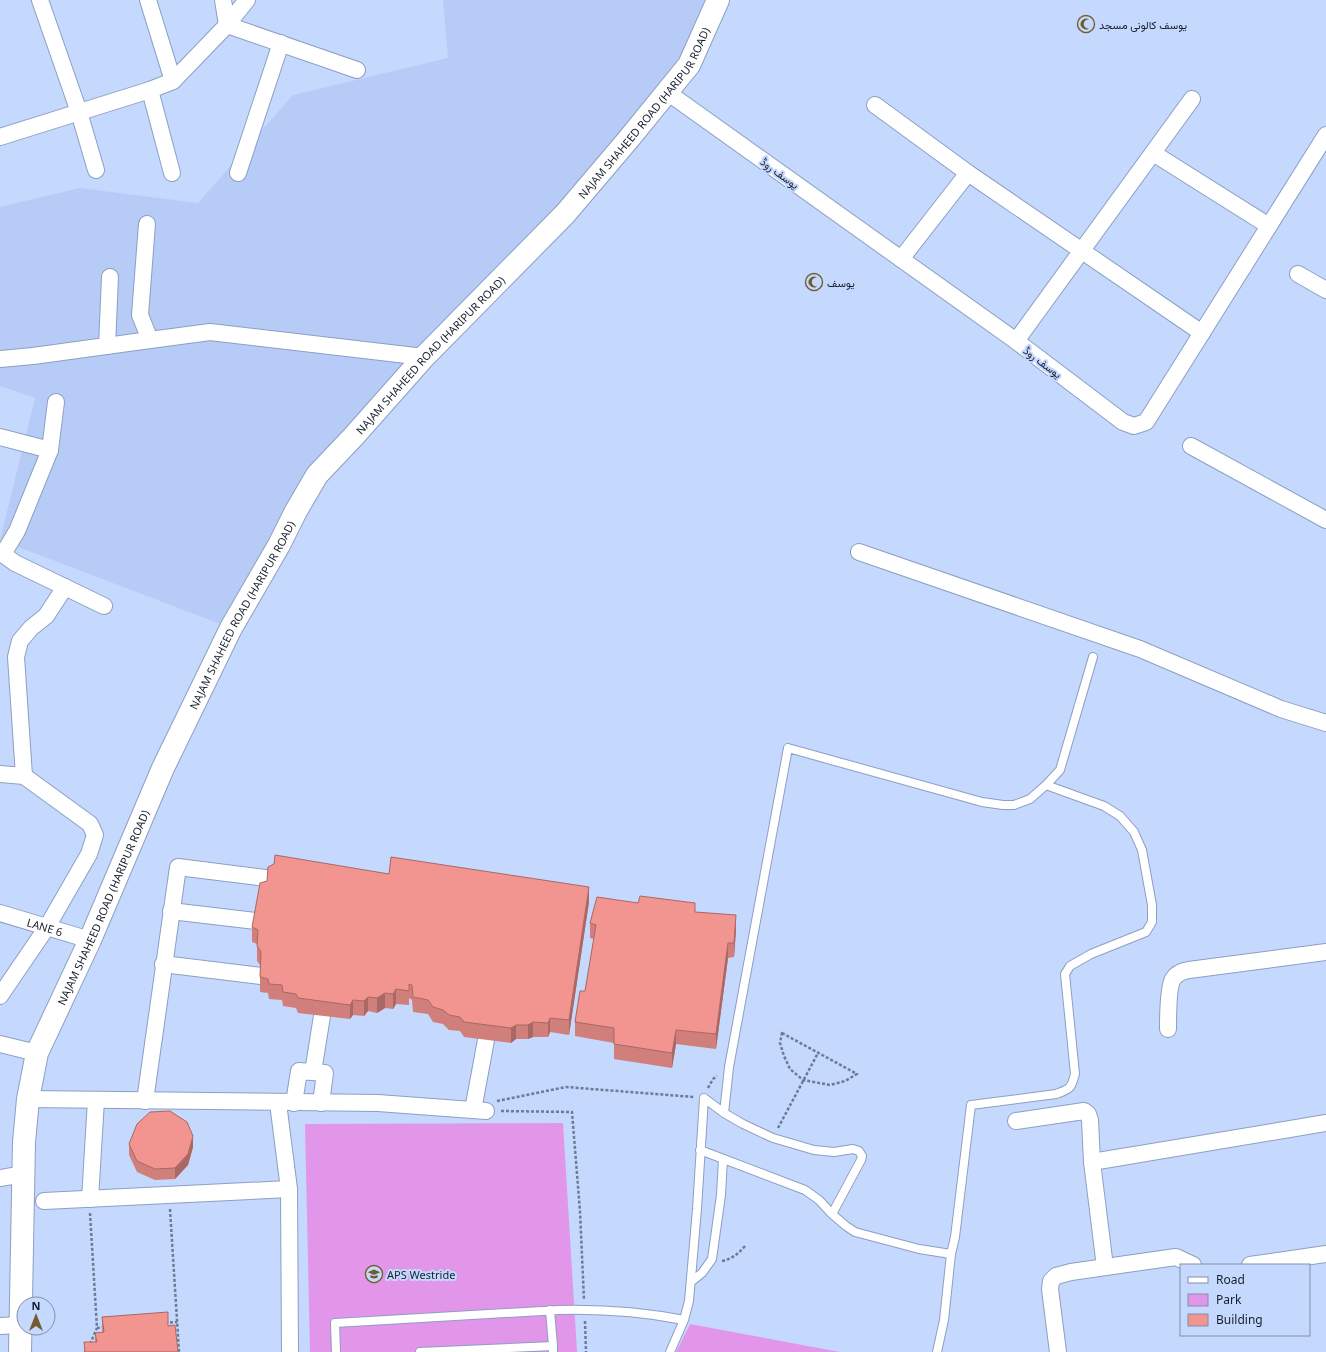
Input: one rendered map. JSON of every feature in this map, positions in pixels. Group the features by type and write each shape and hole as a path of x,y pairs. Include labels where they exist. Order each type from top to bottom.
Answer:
{"main road":[{"name":"NAJAM SHAHEED ROAD (HARIPUR ROAD)","path":"20,1352 10,1325 24,1174 28,1100 37,1052 90,940 163,768 231,628 279,545 296,511 318,475 424,357 565,214 689,65 718,0"}],"street":[{"path":"40,0 79,112 96,170"},
{"path":"148,0 173,81"},
{"path":"223,0 227,25"},
{"path":"0,137 150,90 173,81 227,25 248,0"},
{"path":"227,25 357,70"},
{"path":"238,172 281,43"},
{"path":"150,90 172,173"},
{"name":"یوسف روڈ","path":"667,92 1016,341 1123,422 1134,426 1146,422 1326,135"},
{"path":"1016,341 1192,99"},
{"path":"875,105 968,173 1202,334"},
{"path":"1153,153 1269,226"},
{"path":"901,259 968,173"},
{"path":"147,224 140,315 150,340"},
{"path":"1298,274 1326,290"},
{"path":"107,346 110,277"},
{"path":"0,359 33,356 210,332 424,357"},
{"path":"56,402 50,450 17,531 2,553 15,563 104,606"},
{"path":"0,437 50,450"},
{"path":"1192,446 1326,520"},
{"path":"859,552 1140,649 1281,709 1326,723"},
{"path":"24,776 16,657 20,641 31,628 46,616 65,587"},
{"path":"0,774 24,776 90,824 95,835 89,854 47,927 2,989"},
{"path":"145,1101 163,964 178,867 274,878"},
{"path":"171,911 256,921"},
{"name":"LANE 6","path":"0,913 90,940"},
{"path":"1168,1029 1170,989 1173,978 1180,972 1326,952"},
{"path":"163,964 261,976"},
{"path":"313,1072 322,1016"},
{"path":"28,1100 378,1103 480,1111 486,1040"},
{"path":"0,1044 37,1052"},
{"path":"294,1103 300,1071 325,1073 321,1103"},
{"path":"90,1199 96,1100"},
{"path":"278,1103 288,1189 290,1352"},
{"path":"1016,1121 1084,1111 1088,1114 1090,1120 1092,1162 1105,1267"},
{"path":"1092,1162 1326,1123"},
{"path":"0,1178 24,1174"},
{"path":"44,1201 288,1189"},
{"path":"1257,1264 1326,1254"},
{"path":"1058,1352 1050,1288 1050,1281 1056,1276 1071,1272 1176,1257 1191,1264"}],"lane":[{"path":"724,1113 729,1067 788,748 982,802 1014,805 1030,799 1060,770 1093,657"},
{"path":"937,1352 944,1320 951,1254 971,1105 1056,1094 1068,1090 1073,1083 1075,1074 1065,974 1070,966 1091,954 1146,932 1152,922 1152,905 1142,850 1134,832 1120,816 1104,806 1046,785"},
{"path":"704,1098 724,1113 773,1138 814,1150 834,1152 853,1149 859,1151 862,1156 861,1160 832,1214"},
{"path":"670,1352 684,1320 692,1282 704,1098"},
{"path":"700,1150 805,1190 820,1200 832,1214 855,1232 919,1249 951,1254"},
{"path":"692,1282 702,1273 712,1259 721,1195 723,1159"},
{"path":"420,1352 553,1349 550,1310"},
{"path":"336,1352 335,1323 550,1310 584,1310 657,1315 684,1320"}],"path":[{"path":"782,1033 818,1052 857,1074 845,1081 830,1085 803,1080 790,1069 784,1056 780,1043 782,1033"},
{"path":"773,1138 818,1052"},
{"path":"480,1111 490,1103 566,1087 704,1098 713,1079 729,1067"},
{"path":"480,1111 572,1112 580,1211 586,1352"},
{"path":"169,1195 179,1352"},
{"path":"89,1349 97,1328 90,1199"},
{"path":"712,1259 721,1261 730,1259 738,1254 745,1246"},
{"path":"162,1323 177,1322"},
{"path":"97,1328 111,1327"}],"shaded area":[{"path":"443,0 718,0 689,65 315,473 231,628 0,540 35,398 0,386 0,207 80,188 198,203 293,95 448,58"}],"green space":[{"path":"563,1123 577,1352 310,1352 305,1124"},
{"path":"690,1324 840,1352 676,1352"}],"building":[{"path":"275,855 389,874 391,857 589,887 569,1020 550,1018 548,1023 533,1022 528,1025 516,1025 511,1028 464,1022 460,1017 449,1015 443,1010 433,1007 428,1000 413,997 412,985 409,984 409,991 396,989 393,994 385,993 377,998 368,997 364,1001 353,1000 350,1005 298,998 296,994 283,992 282,985 269,984 268,979 260,977 261,952 257,946 258,930 252,927 260,883 267,881 268,867 274,864"},
{"path":"640,896 695,903 695,912 736,915 734,943 728,943 716,1034 676,1030 672,1053 614,1044 614,1028 575,1022 580,991 585,991 596,925 590,923 597,897 638,903"},
{"path":"170,1111 187,1122 193,1136 188,1154 175,1168 155,1169 137,1161 129,1144 137,1124 150,1112"},
{"path":"168,1312 168,1326 175,1325 178,1352 85,1352 84,1342 97,1342 95,1333 104,1332 102,1317"}],"place":[{"name":"یوسف کالونی مسجد","path":"1086,24"},
{"name":"یوسف","path":"814,282"},
{"name":"APS Westride","path":"374,1274"}]}
